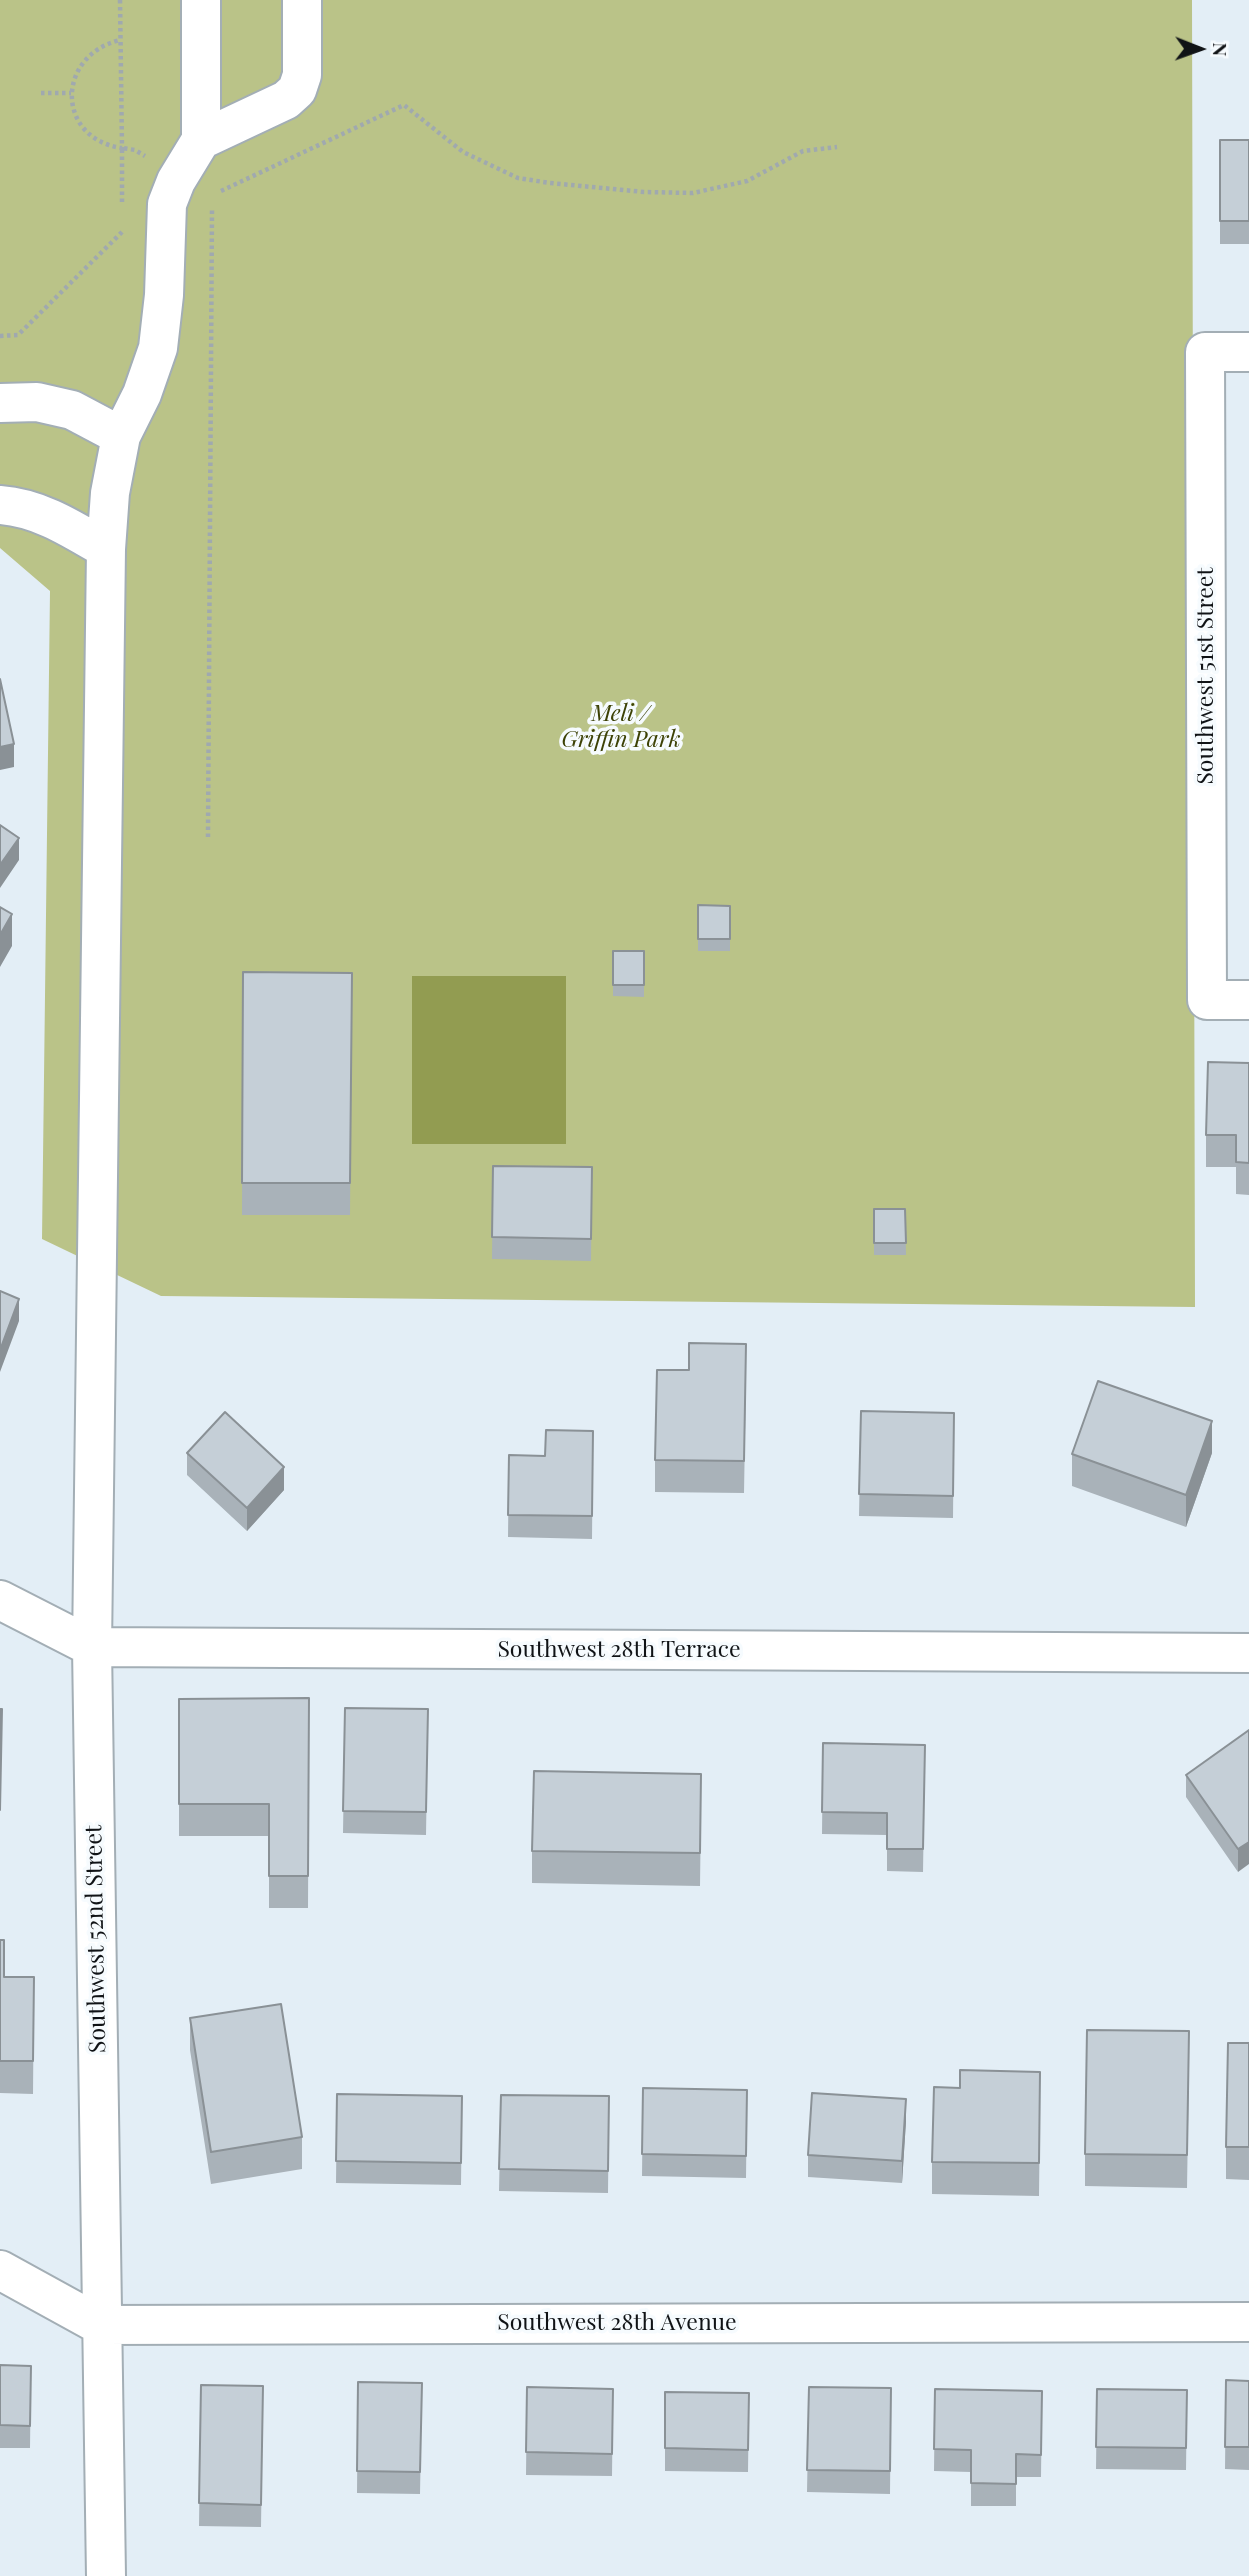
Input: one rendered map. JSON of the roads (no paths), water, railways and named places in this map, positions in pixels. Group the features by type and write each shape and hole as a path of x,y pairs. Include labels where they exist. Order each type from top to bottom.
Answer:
{"street":[{"path":"201,0 201,140 286,100 297,90 302,75 302,0"},
{"name":"Southwest 52nd Street","path":"106,2576 100,2325 92,1647 106,549 110,493 121,436 142,394 158,348 164,295 167,204 176,181 201,140"},
{"name":"Southwest 51st Street","path":"1249,352 1205,352 1207,1000 1249,1000"},
{"path":"0,403 37,402 72,410 121,436"},
{"path":"0,505 30,509 62,523 106,549"},
{"name":"Southwest 28th Terrace","path":"0,1600 92,1647 1249,1653"},
{"name":"Southwest 28th Avenue","path":"0,2270 100,2325 1249,2322"}],"park label":[{"name":"Meli / Griffin Park","path":"621,727"}]}
